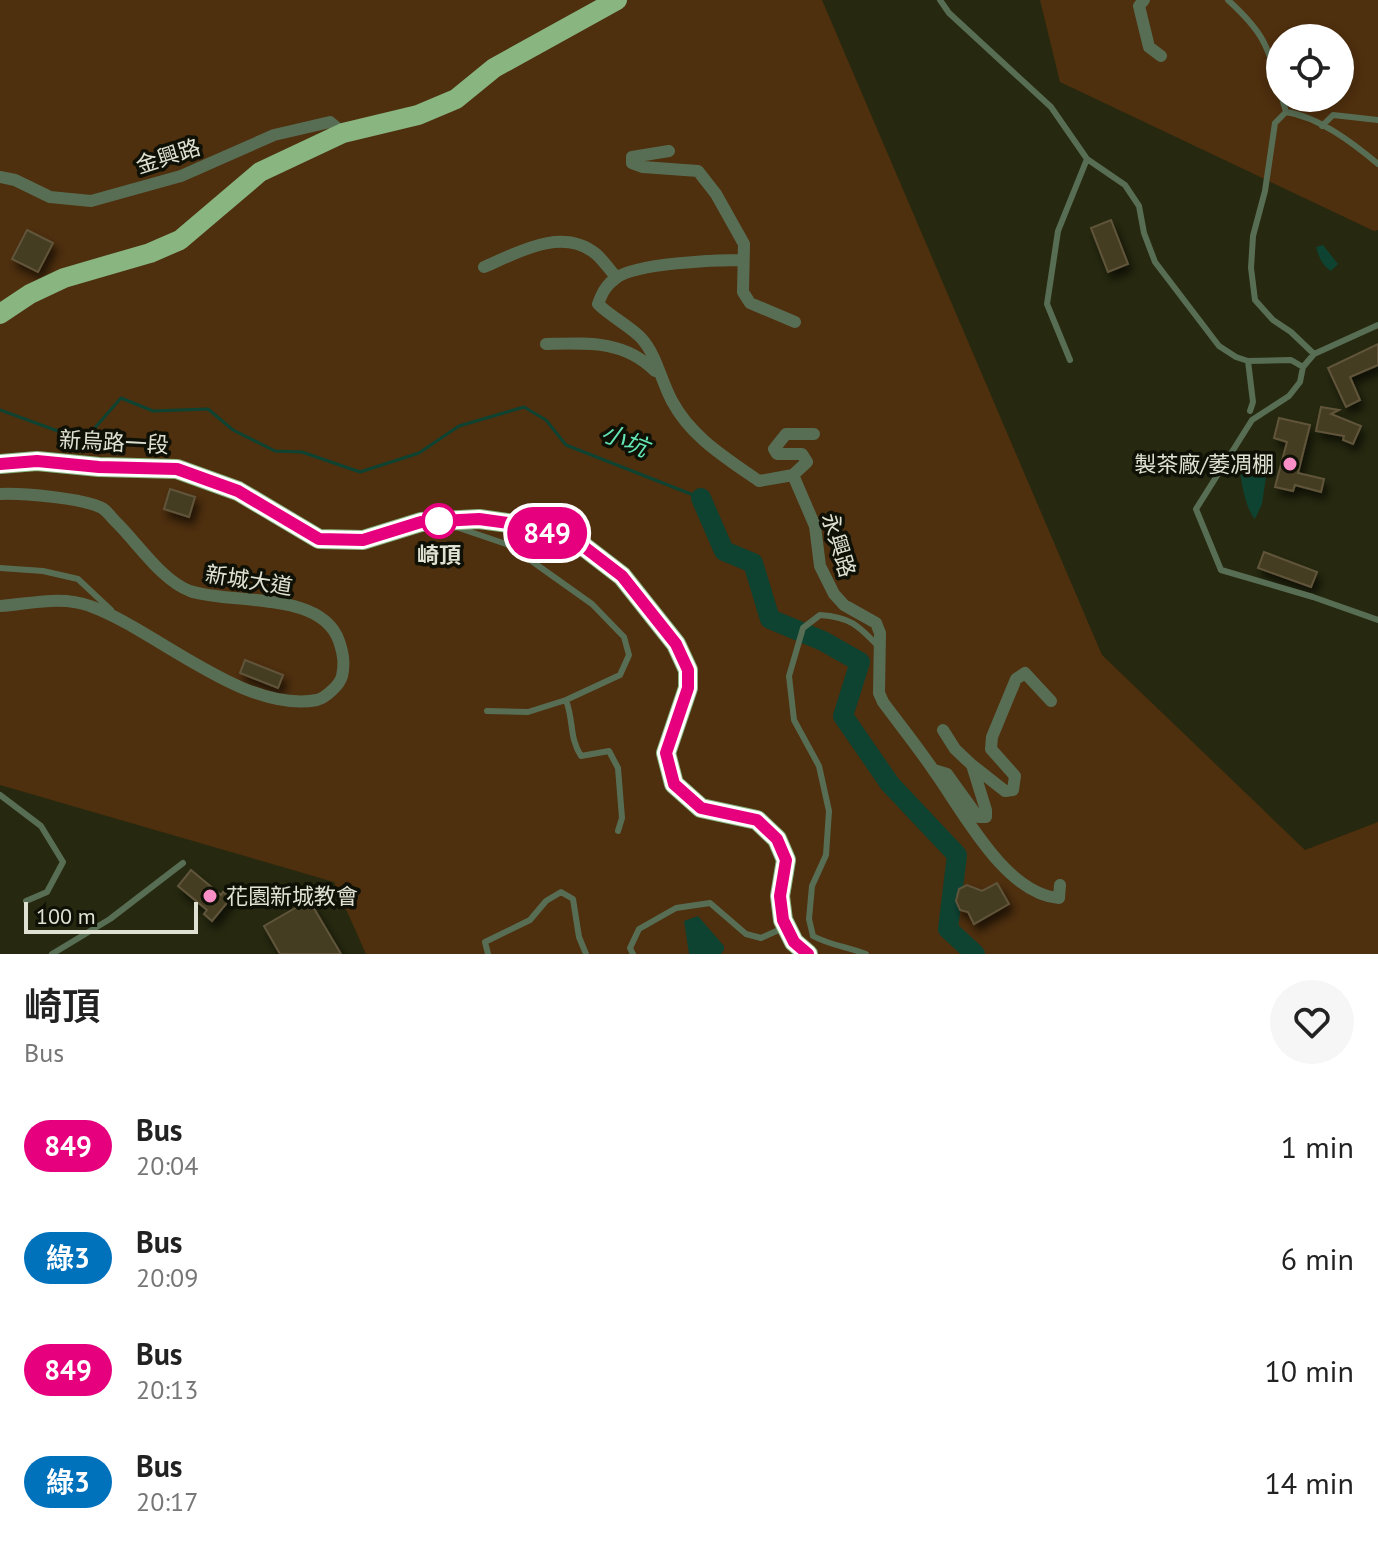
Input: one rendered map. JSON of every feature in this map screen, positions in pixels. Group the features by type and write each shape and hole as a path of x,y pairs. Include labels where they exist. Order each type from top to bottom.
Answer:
{"main road":[{"path":"0,314 30,294 64,278 150,253 180,240 260,172 343,133 418,115 456,99 494,68 617,0"},
{"name":"新烏路一段","path":"0,464 37,461 99,467 177,469 238,491 319,539 363,540 421,522 479,519 530,526 583,546 622,576 676,644 688,670 688,688 666,753 674,784 701,808 757,820 777,839 786,860 780,896 786,926"},
{"path":"786,926 794,942 808,954"}],"street":[{"path":"1144,0 1139,6 1149,47 1161,56"},
{"name":"金興路","path":"0,178 15,180 50,197 91,201 181,176 274,135 330,122 343,133"},
{"path":"669,151 632,157 632,163 643,167 698,171 735,224 744,244 743,292 750,303 795,322"},
{"path":"484,267 544,242 569,243 594,252 616,277"},
{"path":"742,260 665,265 616,277 605,288 598,304 641,338 654,359 672,403 693,432 759,481 793,475 807,462 802,454 777,454 774,449 776,443 786,434 814,434"},
{"path":"546,344 593,343 639,355 660,376"},
{"name":"永興路","path":"793,475 815,526 820,566 834,594 844,605 876,623 880,633 879,693 883,702 934,770 982,844 1029,889 1046,897 1059,898 1060,885"},
{"name":"新城大道","path":"0,494 51,496 102,508 153,565 188,590 232,599 293,605 322,618 336,634 344,656 341,680 322,699 296,703 256,693 182,658 126,622 90,606 64,599 0,606"},
{"path":"943,730 955,749 972,765 1005,791 1013,790 1015,776 991,749 992,737 1016,679 1025,673 1051,701"},
{"path":"934,770 947,774 978,817 986,817 972,765"}],"lane":[{"path":"940,0 949,13 1051,107 1087,159 1125,185 1139,206 1144,233 1155,262 1219,346 1248,361 1291,360 1303,367"},
{"path":"1228,0 1254,24 1266,45"},
{"path":"1314,354 1273,320 1255,300 1253,236 1265,191 1275,123 1286,112 1297,113 1359,148 1378,164"},
{"path":"1322,126 1333,115 1378,120"},
{"path":"1070,360 1047,304 1058,231 1087,159"},
{"path":"1378,325 1314,354 1303,367 1300,382 1289,396 1252,420 1196,509 1221,570 1378,620"},
{"path":"1248,361 1253,402 1250,411"},
{"path":"445,521 509,545 592,604 624,637 629,655 620,675 566,700 528,712 487,711"},
{"path":"0,568 43,571 78,579 126,622"},
{"path":"866,954 843,944 826,943 813,936 809,919 812,886 826,855 829,811 819,766 794,720 789,676 803,628 820,615 838,616 857,623 878,646"},
{"path":"566,700 573,719 572,742 581,756 609,751 618,768 622,818 618,831"},
{"path":"0,795 41,826 63,862 47,892 26,901"},
{"path":"52,954 110,919 183,863"},
{"path":"488,954 485,942 530,920 546,901 561,892 573,899 579,937 586,954"},
{"path":"633,954 630,948 639,929 676,908 710,903 746,934 761,938 786,926"}],"shaded area":[{"path":"0,0 822,0 1102,655 1305,850 1378,822 1378,954 366,954 334,882 0,785"},
{"path":"1040,0 1378,0 1378,230 1374,231 1060,82"},
{"path":"1323,245 1338,264 1331,271 1321,260 1316,247"},
{"path":"1252,462 1266,477 1262,504 1255,519 1247,503 1240,469"},
{"path":"698,916 724,946 721,954 689,954 684,921"}],"building":[{"path":"1111,220 1128,264 1108,272 1091,228"},
{"path":"27,230 53,243 38,272 12,259"},
{"path":"1378,344 1378,365 1350,377 1360,400 1346,407 1328,368"},
{"path":"1321,407 1339,410 1331,414 1361,426 1353,444 1343,440 1344,436 1316,431"},
{"name":"製茶廠/萎凋棚","path":"1279,418 1310,425 1298,473 1324,479 1321,492 1295,485 1293,491 1275,487 1287,442 1274,438"},
{"path":"170,489 195,497 189,517 164,509"},
{"path":"1264,552 1317,572 1311,587 1258,568"},
{"path":"245,660 283,675 278,688 240,673"},
{"name":"花園新城教會","path":"191,870 221,895 223,892 231,898 212,921 204,914 207,910 178,886"},
{"path":"997,883 1009,904 974,924 968,912 960,910 956,901 959,889 967,885 982,891"},
{"path":"309,900 341,954 280,954 264,926"}],"waterway":[{"name":"小坑","path":"0,410 66,434 93,430 121,398 153,411 208,409 233,430 275,451 302,452 360,472 419,453 459,426 524,407 546,420 566,445 701,498"},
{"name":"小坑","path":"701,498 724,551 753,563 770,619 823,641 860,662 843,716 890,784 957,855 948,929 975,954"}],"bus line":[{"name":"849","path":"0,464 37,461 99,467 177,469 238,491 319,539 363,540 421,522 479,519 530,526 583,546 622,576 676,644 688,670 688,688 666,753 674,784 701,808 757,820 777,839 786,860 780,896 783,920 794,942 808,954"}],"place":[{"name":"製茶廠/萎凋棚","path":"1290,464"},
{"name":"崎頂","path":"439,521"},
{"name":"花園新城教會","path":"210,896"}]}
